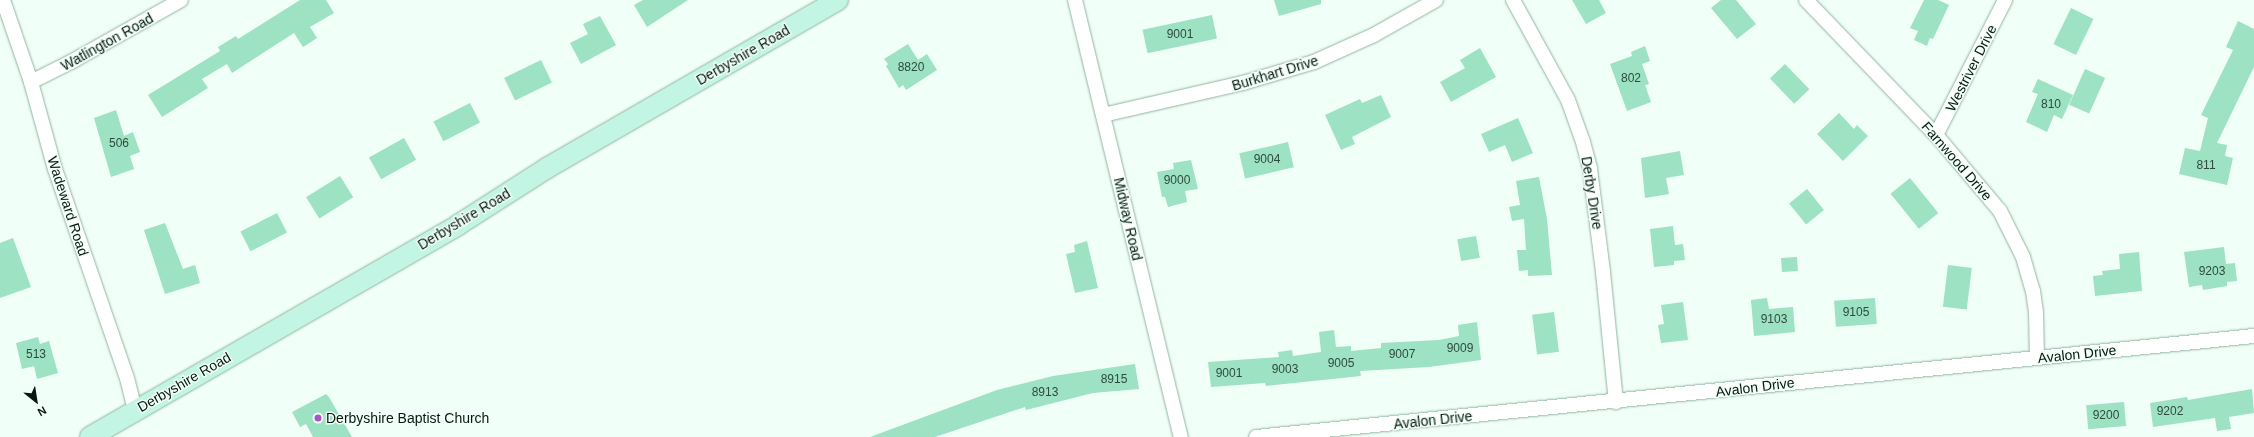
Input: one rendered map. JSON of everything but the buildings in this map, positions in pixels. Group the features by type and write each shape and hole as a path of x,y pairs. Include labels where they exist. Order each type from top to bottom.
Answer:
{"street":[{"name":"Wadeward Road","path":"4,0 31,82 55,169 127,378 135,411"},
{"name":"Watlington Road","path":"31,82 71,62 181,0"},
{"name":"Derbyshire Road","path":"90,437 458,225 547,168 838,0"},
{"name":"Midway Road","path":"1075,0 1181,437"},
{"name":"Burkhart Drive","path":"1103,115 1243,83 1314,62 1374,35 1436,0"},
{"name":"Derby Drive","path":"1513,0 1565,93 1583,142 1590,169 1603,272 1616,402"},
{"name":"Farnwood Drive","path":"1806,0 1936,135 2000,211 2023,256 2036,313 2037,358"},
{"name":"Westriver Drive","path":"1936,135 2005,0"},
{"name":"Avalon Drive","path":"1256,437 1616,402 2254,336"}],"place":[{"name":"Derbyshire Baptist Church","path":"318,418"}]}
